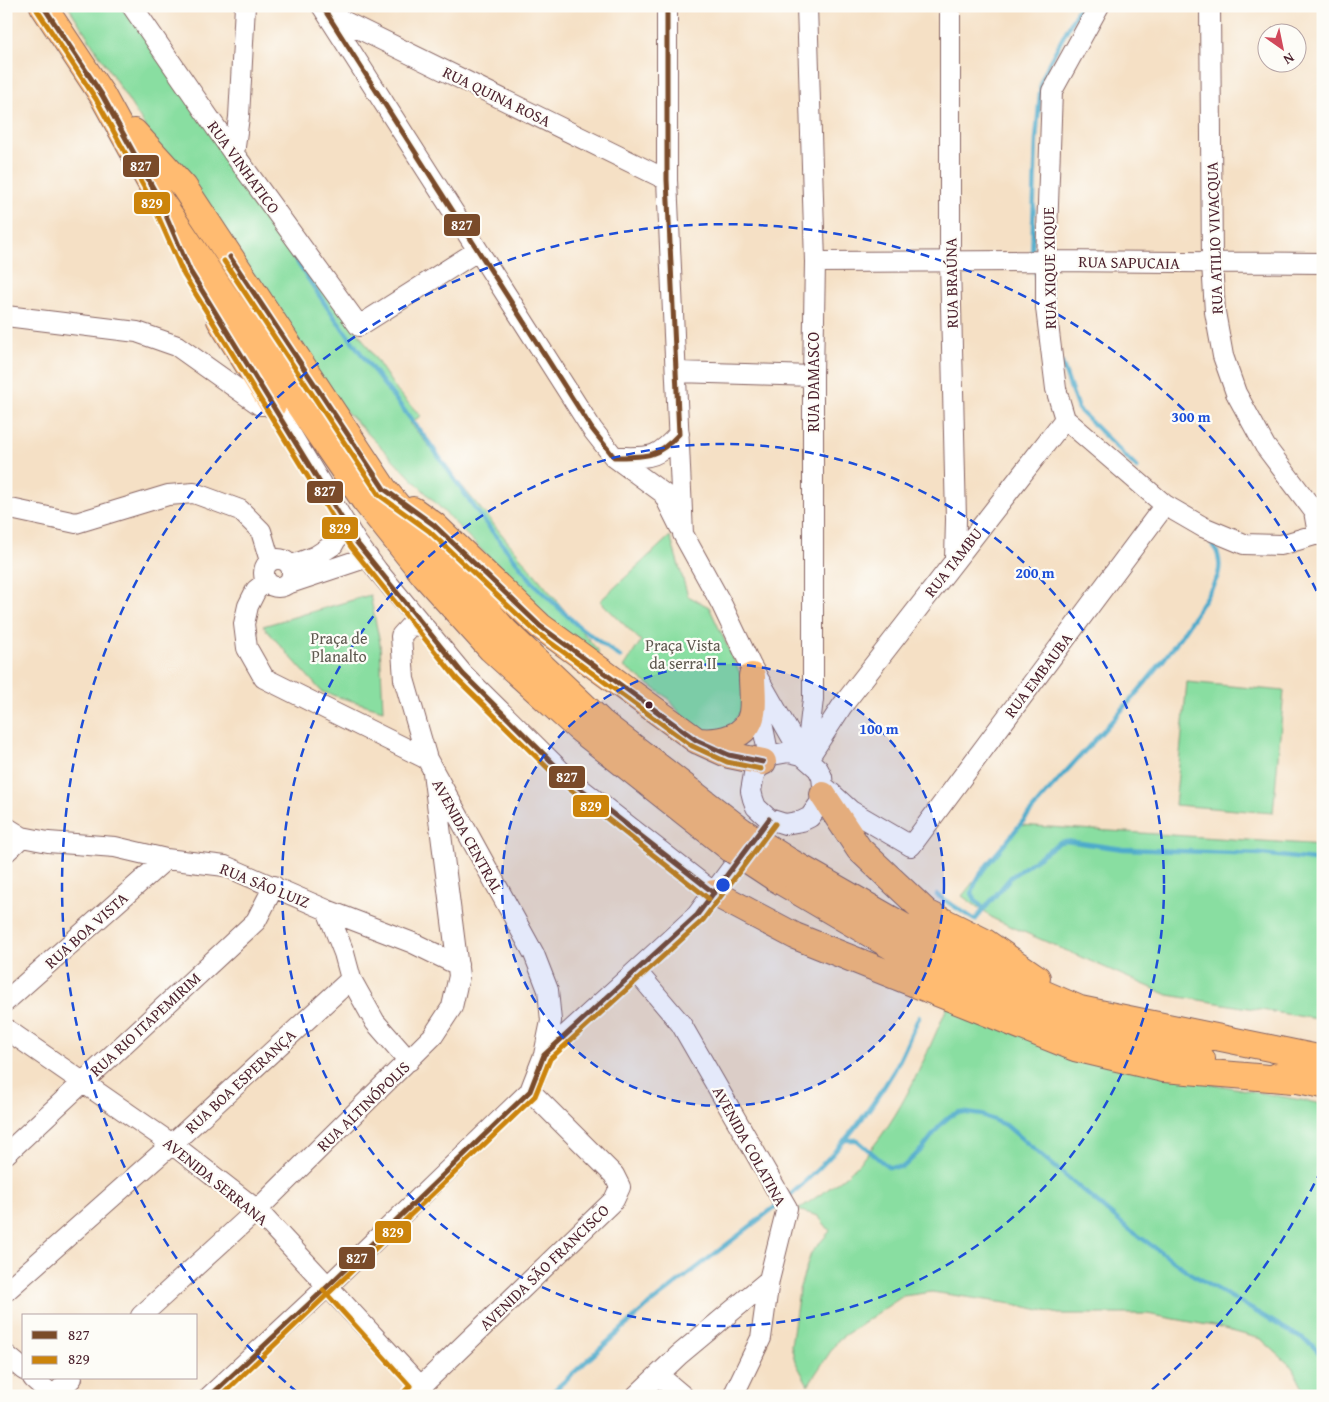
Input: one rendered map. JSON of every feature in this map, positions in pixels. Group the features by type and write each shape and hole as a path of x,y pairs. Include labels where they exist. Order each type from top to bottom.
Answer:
{"main road":[{"path":"43,6 102,95 158,196 364,500 425,576 491,649 577,727 782,870 908,943 1092,1033 1293,1080 1323,1085"},
{"path":"102,95 184,187 384,489 411,526 506,632 601,722 737,840"},
{"path":"158,196 190,271 273,405"},
{"path":"384,489 434,525 540,626 696,740 729,755 766,760"},
{"path":"696,740 716,743 731,738 745,728 752,714 752,672"},
{"path":"823,790 859,849 908,943"},
{"path":"714,893 795,936 908,943 967,971 1080,1008 1323,1059"}],"street":[{"name":"RUA VINHATICO","path":"132,6 234,154 358,326 477,251"},
{"path":"234,154 239,117 245,6"},
{"path":"667,6 667,180 683,534"},
{"name":"RUA DAMASCO","path":"805,757 813,699 815,262 808,6"},
{"name":"RUA BRAÚNA","path":"950,6 950,262 956,519 955,559"},
{"name":"RUA XIQUE XIQUE","path":"1065,419 1056,389 1046,308 1052,91 1100,6"},
{"name":"RUA ATILIO VIVACQUA","path":"1210,6 1212,263 1215,312 1223,356 1236,393 1265,446 1314,511 1321,535"},
{"path":"324,10 592,429 614,457 663,494 722,605 752,672 805,757 818,769 823,790 816,810 802,821 785,824 768,819 756,807 751,791 754,774 766,760 789,752 805,757"},
{"name":"RUA QUINA ROSA","path":"324,10 667,180"},
{"name":"RUA SAPUCAIA","path":"815,262 1323,263"},
{"path":"6,316 137,332 177,346 260,405 273,405 368,557 463,674 572,782 714,893"},
{"path":"677,372 813,376"},
{"path":"1065,419 1166,505 1203,527 1244,544 1281,545 1321,535"},
{"name":"RUA TAMBU","path":"805,757 955,559 1065,419"},
{"path":"614,457 645,457 664,452 679,434"},
{"path":"6,508 76,523 168,495 194,493 240,510 261,531 270,561"},
{"name":"RUA EMBAUBA","path":"823,790 851,811 911,846 1166,505"},
{"path":"956,519 980,527"},
{"path":"266,582 274,587 333,545 345,523"},
{"path":"289,575 368,557"},
{"path":"266,582 264,567 270,561 284,560 289,575"},
{"path":"266,582 256,590 248,606 244,624 247,648 264,678 430,765"},
{"name":"AVENIDA CENTRAL","path":"423,625 410,626 401,636 404,679 430,765 534,954 548,990 550,1021 544,1055"},
{"path":"752,672 766,760"},
{"path":"779,715 788,718 797,717 806,711 813,699 820,707 829,711 842,706"},
{"name":"RUA ALTINÓPOLIS","path":"143,1314 257,1210 409,1061 433,1036 452,1007 459,976 458,965 430,765"},
{"path":"210,1396 329,1286 530,1091 544,1055 576,1024 637,972 697,915 768,819"},
{"path":"441,838 443,834 450,830 458,829 467,833"},
{"path":"6,852 14,832"},
{"name":"RUA SÃO LUIZ","path":"14,832 48,842 115,847 166,859 224,866 327,910 413,943 458,965"},
{"name":"RUA BOA VISTA","path":"6,1001 166,859"},
{"name":"RUA RIO ITAPEMIRIM","path":"6,1154 256,921 274,886"},
{"path":"327,910 344,954 350,979 375,1022 409,1061"},
{"name":"AVENIDA COLATINA","path":"637,972 681,1024 787,1208 769,1280 761,1338 733,1396"},
{"name":"RUA BOA ESPERANÇA","path":"6,1291 172,1144 350,979"},
{"path":"548,990 566,1019 576,1024"},
{"name":"AVENIDA SERRANA","path":"6,1029 172,1144 257,1210 329,1286 416,1391"},
{"name":"AVENIDA SÃO FRANCISCO","path":"416,1391 614,1200 620,1187 614,1175 530,1091"},
{"path":"636,1396 769,1280"},
{"path":"6,1355 22,1368"},
{"path":"658,1375 683,1396"},
{"path":"35,1380 53,1396 70,1380"}],"green space":[{"path":"68,6 142,6 397,391 421,416 410,423 599,652 588,659 292,356"},
{"name":"Praça Vista da serra II","path":"670,536 688,596 709,607 740,673 746,702 731,727 715,734 691,728 669,699 624,667 641,641 600,601"},
{"name":"Praça de Planalto","path":"370,595 380,643 383,710 322,692 263,626"},
{"path":"1187,682 1284,691 1273,813 1175,805"},
{"path":"1019,825 1323,845 1323,1020 1168,995 994,919 962,896"},
{"path":"949,1003 1152,1073 1323,1104 1323,1396 1307,1396 1292,1367 1261,1339 1213,1326 1147,1314 1059,1314 1013,1304 932,1292 903,1296 839,1339 808,1385 795,1361 791,1346 799,1290 811,1253 830,1231 818,1216 798,1210 848,1174 866,1156 881,1136 907,1094"}],"waterway":[{"path":"1032,254 1036,140 1041,82 1049,63 1080,6"},
{"path":"258,203 327,307 430,444 481,517 534,584 577,625 620,657"},
{"path":"1034,266 1037,282"},
{"path":"1062,363 1078,409 1137,468"},
{"path":"984,909 976,901 972,893 982,872 1031,811 1154,672 1177,642 1211,589 1218,575 1219,559 1214,545 1207,537"},
{"path":"937,895 975,920 1011,877 1060,842 1066,841 1123,849 1261,854 1323,861"},
{"path":"788,1197 819,1169 860,1121 895,1069 919,1017"},
{"path":"844,1140 857,1140 888,1167 903,1167 923,1148 941,1124 950,1116 959,1112 982,1115 1007,1126 1126,1227 1190,1273 1311,1344 1323,1357"},
{"path":"548,1396 645,1308 780,1203"}],"transit line":[{"name":"827","path":"43,6 102,95 158,197 190,271 357,543 463,674 572,782 714,893"},
{"name":"827","path":"322,6 592,429 614,457 634,457 657,452 679,434 667,180 667,6"},
{"name":"829","path":"37,10 96,99 151,200 184,275 351,547 457,679 567,787 709,899"},
{"name":"827","path":"230,257 384,489 434,525 540,626 696,740 729,755 763,762"},
{"name":"829","path":"224,261 379,495 429,531 536,632 692,746 727,762 761,769"},
{"name":"827","path":"210,1396 329,1285 530,1091 544,1055 697,915 769,819"},
{"name":"829","path":"221,1396 535,1096 550,1059 703,920 775,824"},
{"name":"829","path":"323,1290 410,1386 405,1391"}]}
